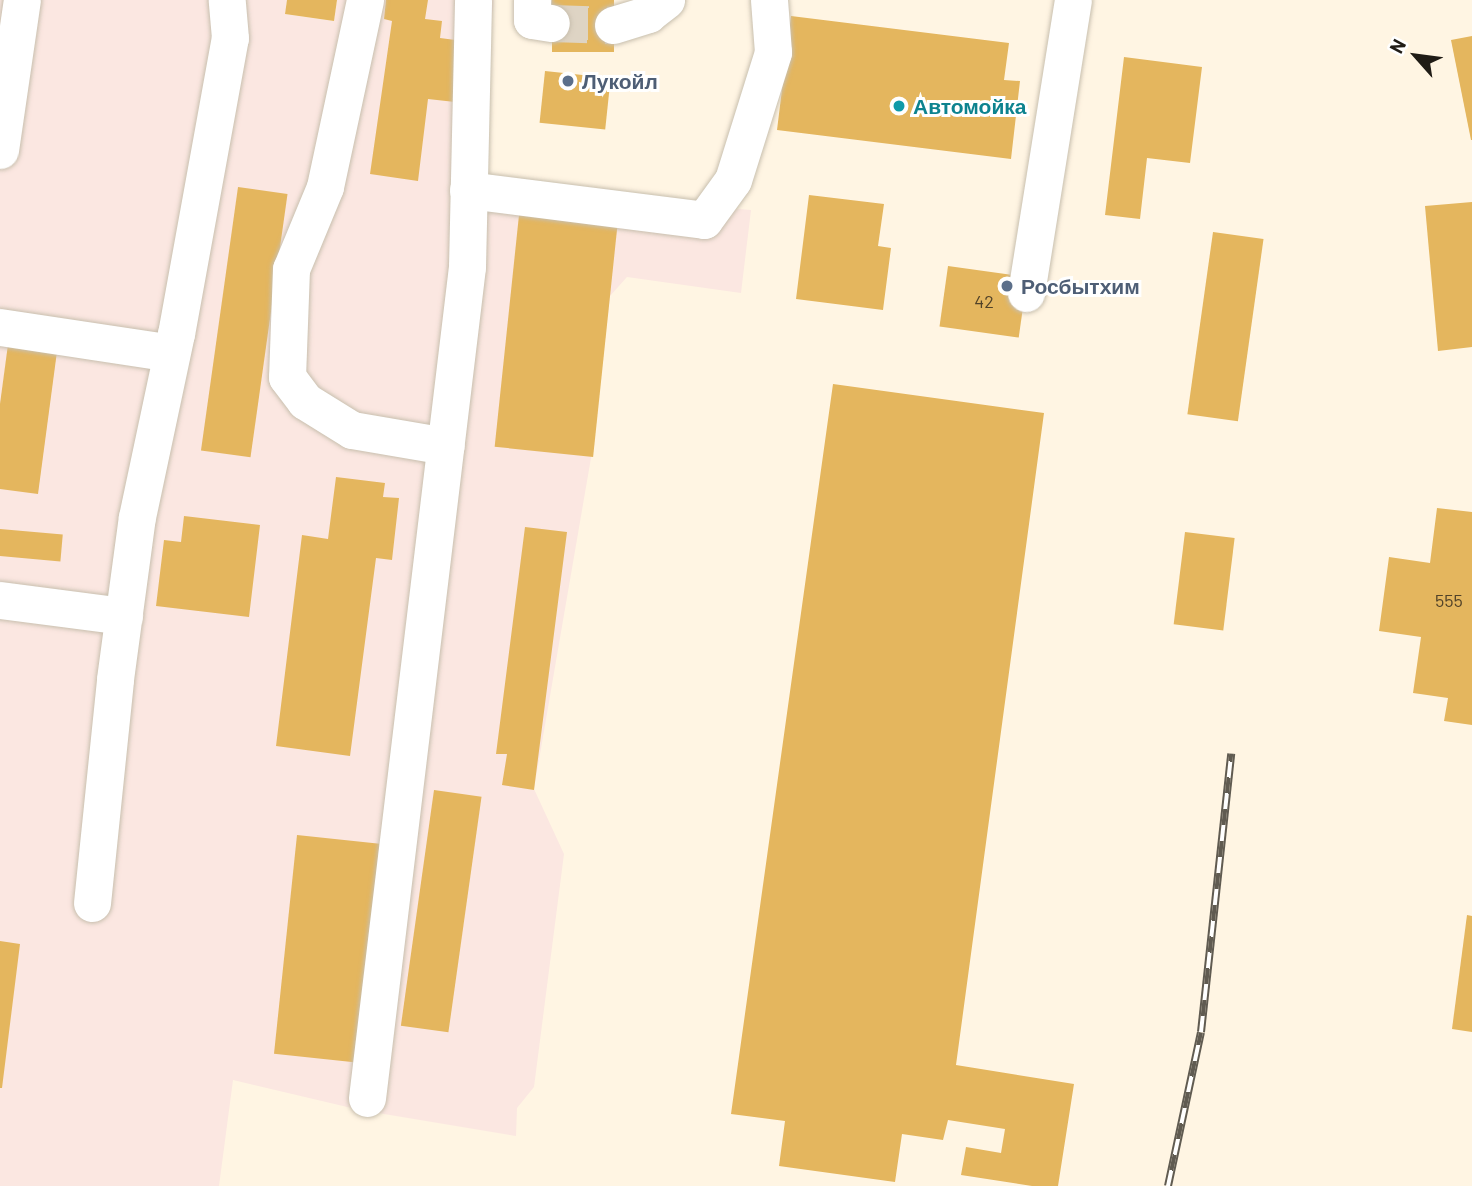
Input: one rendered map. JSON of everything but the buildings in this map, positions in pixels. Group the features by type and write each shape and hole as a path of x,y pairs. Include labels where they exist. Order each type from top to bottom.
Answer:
{"lane":[{"path":"0,150 22,0"},
{"path":"92,903 137,517 171,353 230,38 227,0"},
{"path":"365,0 325,187 291,270 287,377 306,401 352,430 446,446"},
{"path":"367,1098 467,267 473,0"},
{"path":"613,24 648,14 666,0"},
{"path":"468,190 704,220 733,180 774,52 769,0"},
{"path":"1026,293 1073,0"},
{"path":"0,327 171,353"},
{"path":"0,600 124,616"}],"shaded area":[{"path":"0,0 287,0 285,14 334,21 337,0 494,0 474,177 640,201 751,210 741,293 627,277 610,296 591,458 534,789 564,854 534,1087 517,1108 516,1136 360,1110 233,1080 219,1186 0,1186"}],"tunnel":[{"path":"551,23 613,25"}],"railway":[{"path":"1168,1186 1201,1032 1231,754"}],"place":[{"name":"Лукойл","path":"568,81"},
{"name":"Автомойка","path":"899,106"},
{"name":"Росбытхим","path":"1007,286"}]}
